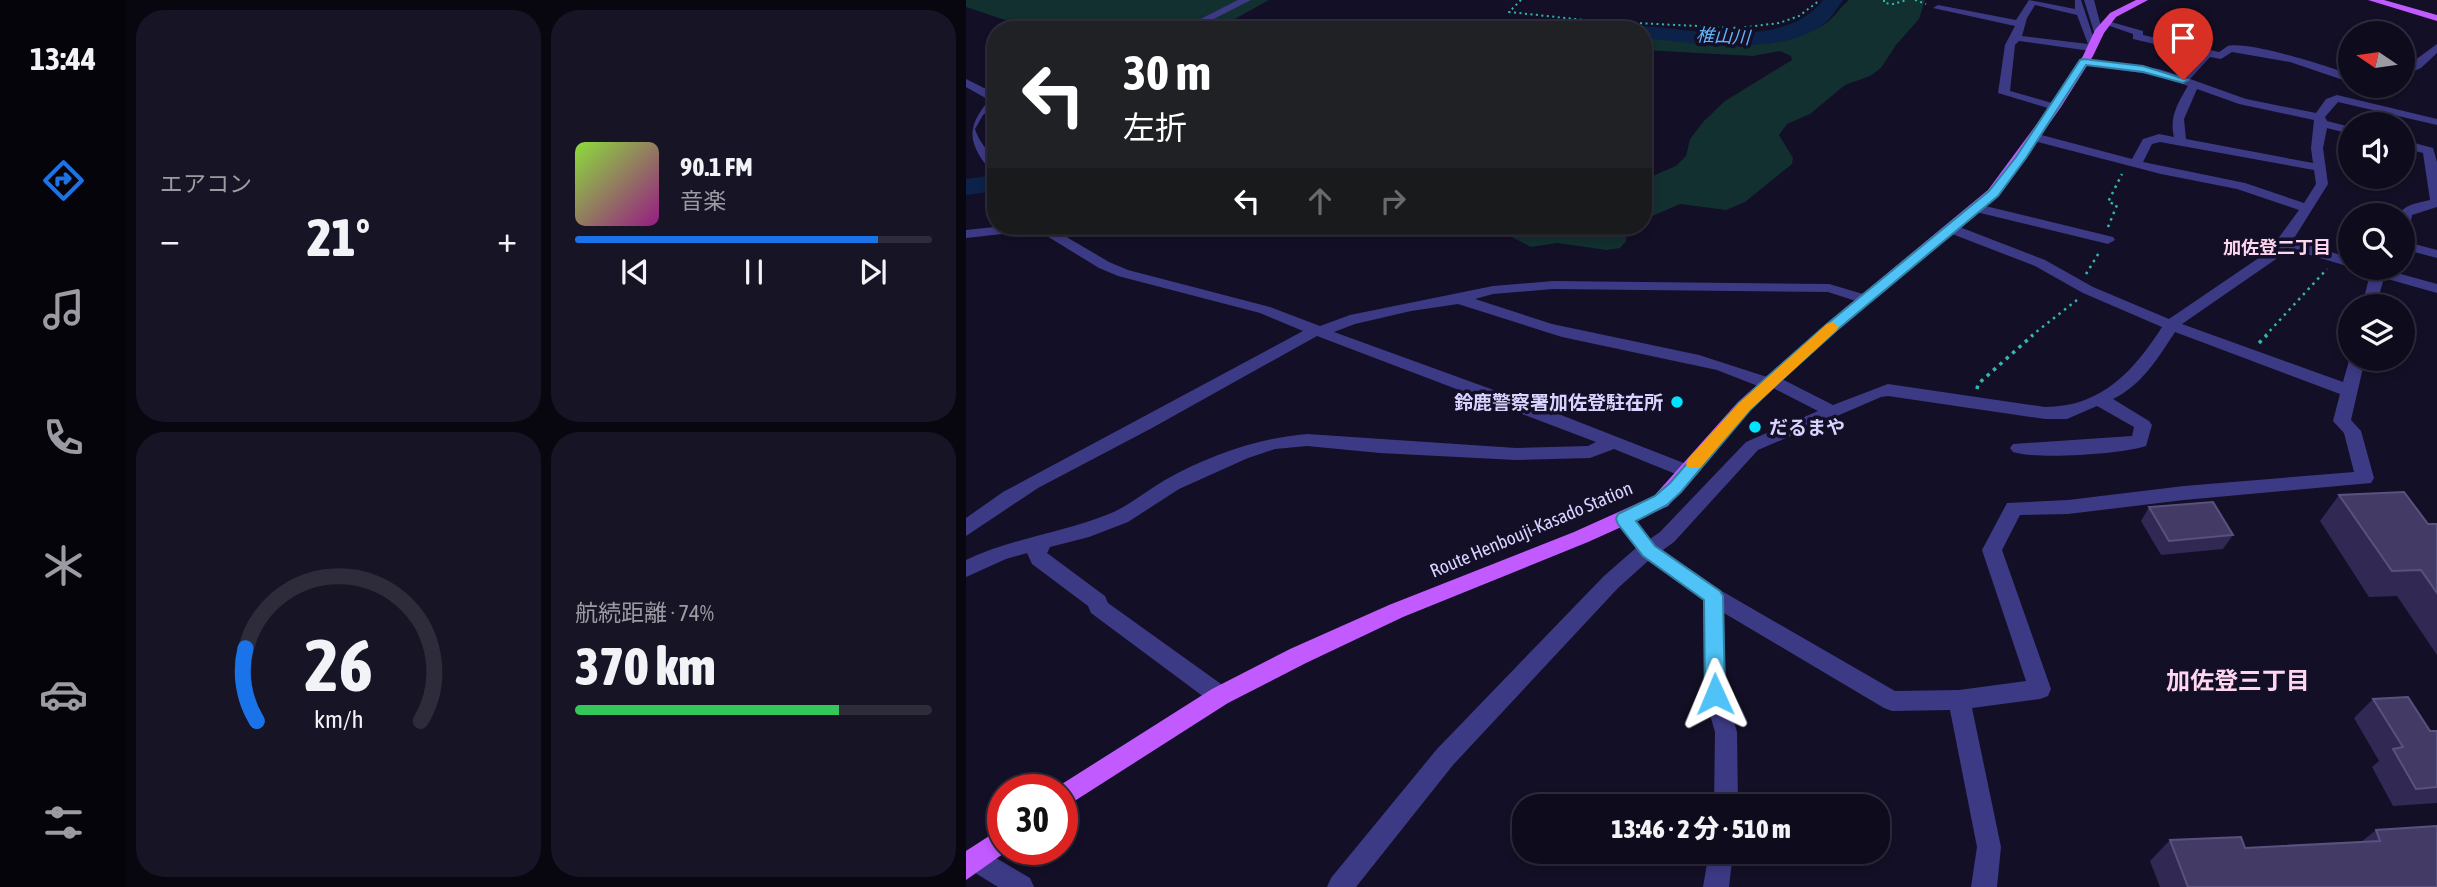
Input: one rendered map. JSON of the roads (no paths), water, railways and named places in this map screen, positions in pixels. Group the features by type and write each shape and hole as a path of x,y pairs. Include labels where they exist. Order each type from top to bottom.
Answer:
{"main road":[{"name":"Route Henbouji-Kasado Station","path":"1078,787 1220,696 1396,611 1624,519 1661,501 1744,407 1770,382 1993,193 2055,107 2095,42 2120,10 2143,0"},
{"path":"2373,0 2437,18"},
{"path":"971,863 987,851"}],"street":[{"path":"1202,21 1247,0"},
{"path":"2075,0 2082,13 2089,40 2143,69 2243,102 2338,126"},
{"path":"2090,0 2095,42"},
{"path":"2055,107 2004,93 2010,45 2016,38 2032,2 2082,13"},
{"path":"1199,21 1208,13 1209,3"},
{"path":"1938,8 2020,24"},
{"path":"2016,38 2095,42 2139,33 2137,37 2221,56 2230,49 2321,67 2338,73"},
{"path":"2415,67 2437,47"},
{"path":"2181,141 2178,135 2181,106 2188,83 2208,53"},
{"path":"966,82 987,96"},
{"path":"2338,89 2333,93 2337,98 2437,122"},
{"path":"1340,887 1445,757 1611,582 1630,563 1667,537 1752,446 1888,390 2045,413 2067,413 2124,387 2151,357 2171,326 2187,311 2274,254 2284,242 2322,184 2317,148 2321,120 2329,102 2337,98"},
{"path":"987,108 969,129 970,142 987,160"},
{"path":"2034,137 2240,186 2306,208"},
{"path":"2133,162 2150,139 2181,141 2321,169"},
{"path":"2415,147 2429,151 2437,203 2415,208"},
{"path":"1977,208 2105,240"},
{"path":"1952,229 2028,258 2084,287 2171,326 2350,391"},
{"path":"966,234 987,232"},
{"path":"1054,235 1104,265 1123,273 1265,310 1390,360 1532,410 1688,472"},
{"path":"2284,242 2338,260"},
{"path":"2415,248 2437,254"},
{"path":"2408,280 2437,289"},
{"path":"966,529 994,505 1028,483 1159,418 1318,332 1350,320 1493,290 1553,285 1829,288 1865,299"},
{"path":"1459,299 1567,333 1716,364 1770,382 1832,411"},
{"path":"1624,519 1649,551 1713,596 1892,701 1959,700 2040,689 1992,550 2014,508 2068,507 2185,493 2365,478 2352,431 2343,421 2354,371"},
{"path":"2019,448 2057,449 2140,442 2143,425 2111,404 2097,400"},
{"path":"966,569 1001,552 1088,530 1121,517 1173,484 1242,453 1274,443 1307,440 1380,447 1516,454 1590,452 1612,443"},
{"path":"1043,542 1036,554 1039,558 1098,603 1098,607 1220,696"},
{"path":"1713,596 1715,694 1726,732 1727,794"},
{"path":"1959,700 1989,848 1984,887"},
{"path":"971,863 1021,887"},
{"path":"1716,887 1719,864"}],"waterway":[{"name":"椎山川","path":"1652,33 1731,38 1776,35 1797,30 1815,21 1833,0"},
{"name":"椎山川","path":"966,187 987,184"}],"place":[{"name":"鈴鹿警察署加佐登駐在所","path":"1677,402"},
{"name":"だるまや","path":"1755,427"}],"district":[{"name":"加佐登二丁目","path":"2277,247"},
{"name":"加佐登三丁目","path":"2238,680"}]}
